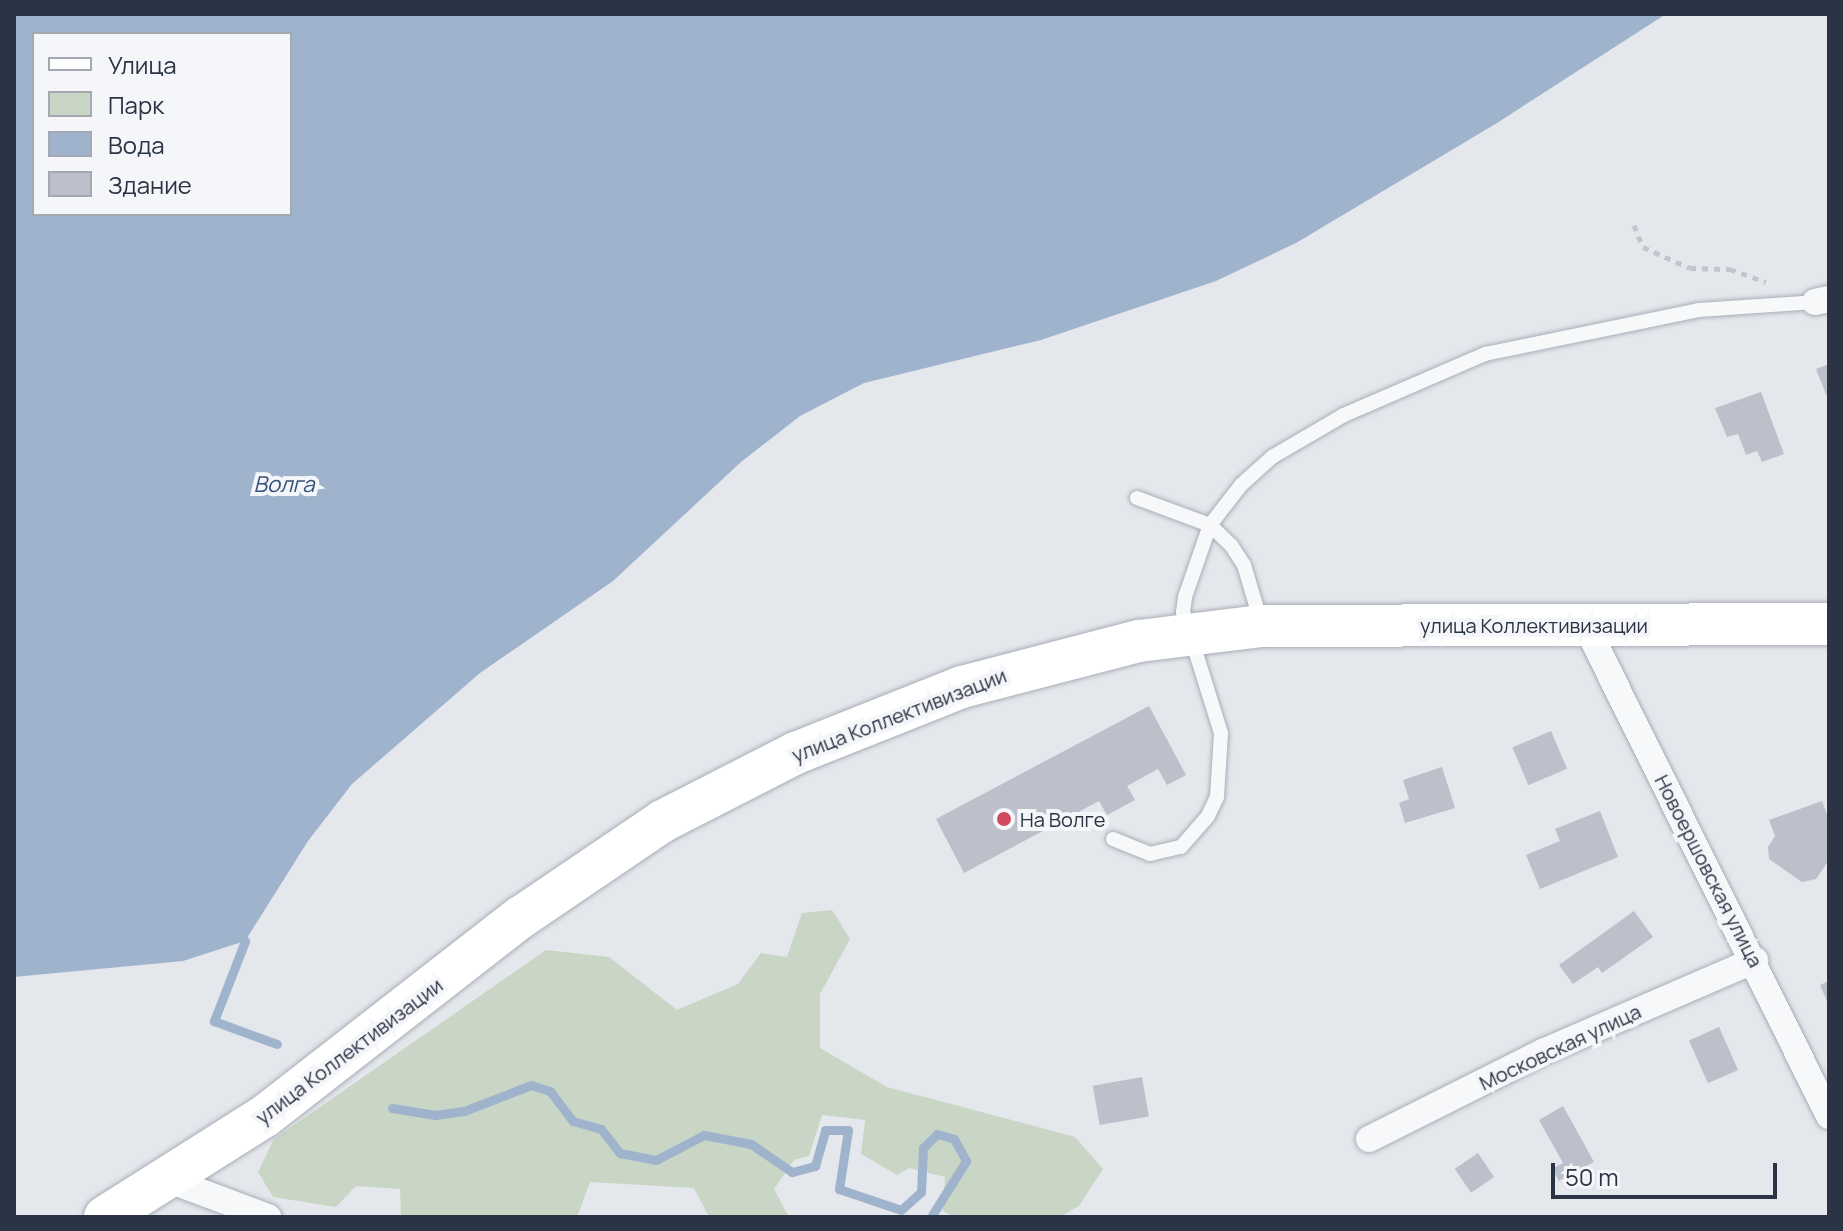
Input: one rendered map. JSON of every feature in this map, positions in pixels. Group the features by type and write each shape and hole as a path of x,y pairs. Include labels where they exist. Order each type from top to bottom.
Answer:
{"main road":[{"name":"улица Коллективизации","path":"105,1217 169,1180 265,1116 593,865 675,814 796,753 962,687 1083,652 1190,633 1262,626 1829,624"}],"street":[{"name":"Новоершовская улица","path":"1586,626 1755,960 1829,1116"},
{"name":"Московская улица","path":"1369,1139 1545,1051 1755,960"},
{"path":"169,1180 268,1217"}],"lane":[{"path":"1113,839 1150,854 1181,847 1208,816 1217,797 1221,733 1183,612 1185,597 1210,525 1241,485 1308,433 1451,366 1554,336 1699,310 1822,301"},
{"path":"1137,498 1210,525 1244,565 1262,626"}],"path":[{"path":"1634,225 1643,247 1690,268 1730,269 1770,284"}],"green space":[{"path":"832,910 850,939 820,994 820,1048 887,1087 1075,1137 1103,1169 1079,1206 1060,1217 954,1217 943,1211 945,1177 909,1168 897,1175 861,1154 865,1120 822,1115 809,1156 794,1160 774,1189 789,1217 709,1217 694,1188 590,1182 577,1217 401,1217 400,1189 356,1186 336,1207 273,1197 258,1172 274,1139 546,950 609,957 677,1010 738,984 761,953 787,957 802,913"}],"water":[{"name":"Волга","path":"14,14 1666,14 1497,123 1296,243 1216,281 1041,340 864,383 800,416 741,462 613,581 480,673 352,784 308,841 245,941 183,961 14,977"}],"building":[{"path":"1829,364 1829,402 1816,369"},
{"path":"1761,392 1784,454 1762,462 1757,451 1746,455 1738,434 1727,437 1715,408"},
{"path":"1149,706 1186,775 1167,785 1158,769 1127,786 1135,800 1107,815 1099,801 964,873 936,819"},
{"path":"1551,731 1567,769 1528,785 1512,747"},
{"path":"1442,767 1455,808 1405,823 1399,803 1409,799 1403,780"},
{"path":"1822,801 1829,820 1829,860 1816,879 1802,882 1769,859 1768,847 1775,836 1769,820"},
{"path":"1600,811 1618,857 1540,889 1526,855 1560,841 1555,829"},
{"path":"1634,911 1653,937 1602,973 1598,967 1573,984 1559,965"},
{"path":"1829,981 1829,1006 1820,985"},
{"path":"1719,1027 1738,1070 1708,1083 1689,1040"},
{"path":"1142,1077 1149,1116 1100,1125 1093,1086"},
{"path":"1563,1106 1594,1162 1559,1181 1552,1169 1563,1163 1539,1120"},
{"path":"1478,1153 1494,1177 1471,1193 1455,1169"}],"waterway":[{"path":"238,933 245,941 214,1021 277,1044"},
{"path":"392,1108 435,1115 464,1111 531,1085 550,1091 573,1121 601,1129 620,1153 656,1160 704,1135 751,1144 792,1172 815,1166 825,1130 848,1130 839,1189 901,1210 921,1192 923,1148 937,1134 954,1139 966,1161 931,1217"}],"place":[{"name":"На Волге","path":"1004,819"}]}
